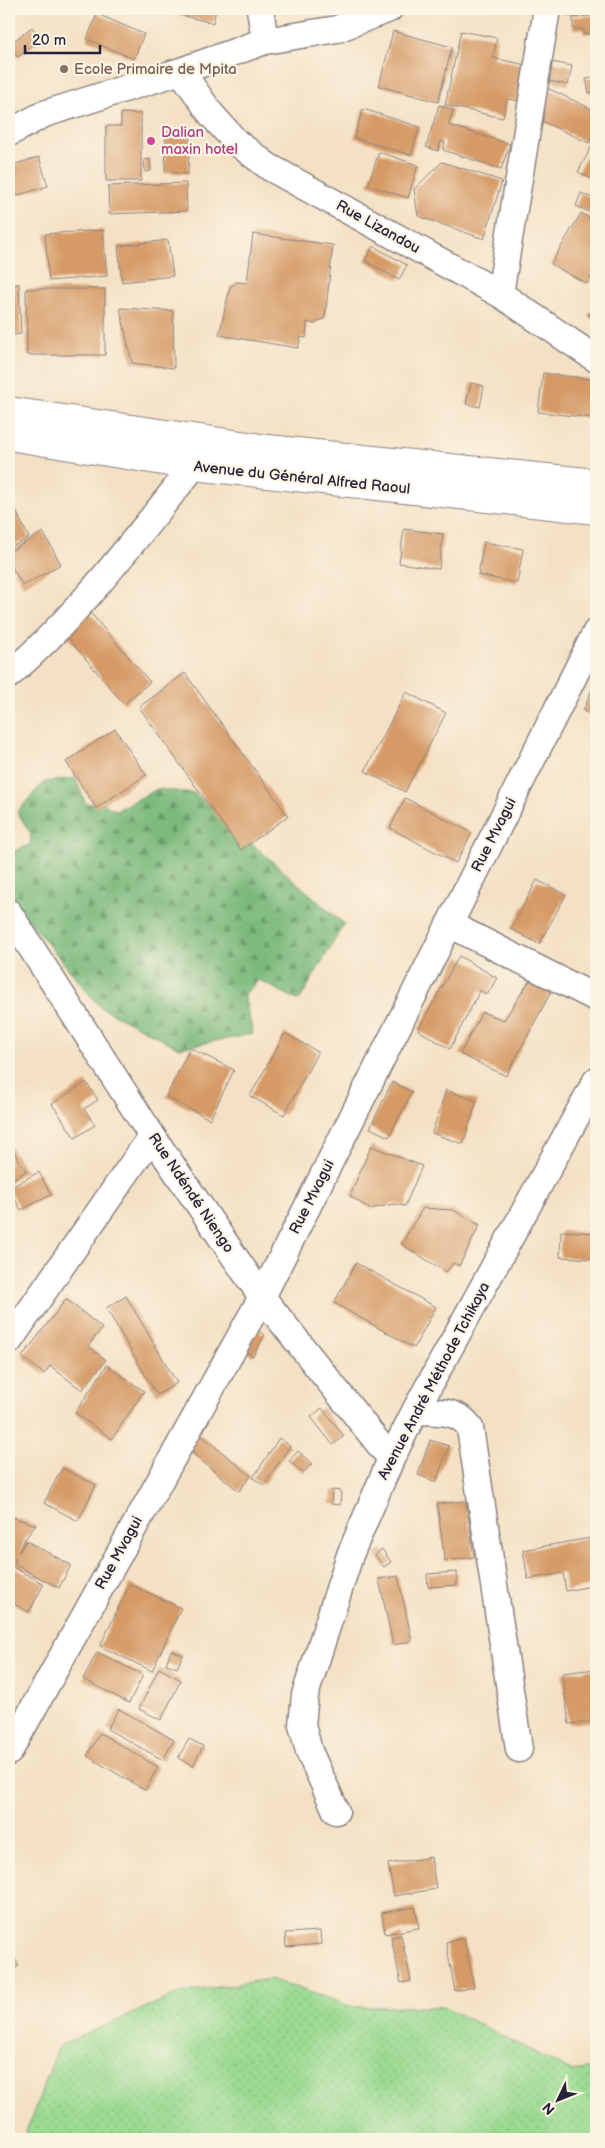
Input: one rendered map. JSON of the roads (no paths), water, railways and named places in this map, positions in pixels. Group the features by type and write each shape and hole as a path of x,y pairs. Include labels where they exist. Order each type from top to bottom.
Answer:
{"street":[{"path":"260,9 265,41"},
{"path":"9,132 44,114 180,71 265,41 337,29 389,9"},
{"path":"500,294 547,9"},
{"name":"Rue Lizandou","path":"180,71 211,114 236,142 269,167 500,294 596,359"},
{"name":"Avenue du Général Alfred Raoul","path":"9,411 231,444 596,483"},
{"name":"Avenue du Général Alfred Raoul","path":"9,436 194,466 596,510"},
{"path":"9,675 37,651 74,614 194,466"},
{"name":"Rue Mvagui","path":"13,1732 262,1297 596,632"},
{"name":"Rue Ndéndé Niengo","path":"9,914 152,1136 262,1297 391,1459"},
{"path":"449,924 596,998"},
{"name":"Avenue André Méthode Tchikaya","path":"336,1811 307,1743 302,1725 305,1696 350,1555 391,1459 596,1081"},
{"path":"9,1341 152,1136"},
{"path":"416,1411 458,1416 466,1421 470,1428 518,1749"}],"place":[{"name":"Ecole Primaire de Mpita","path":"64,69"},
{"name":"Dalian maxin hotel","path":"151,141"}]}
